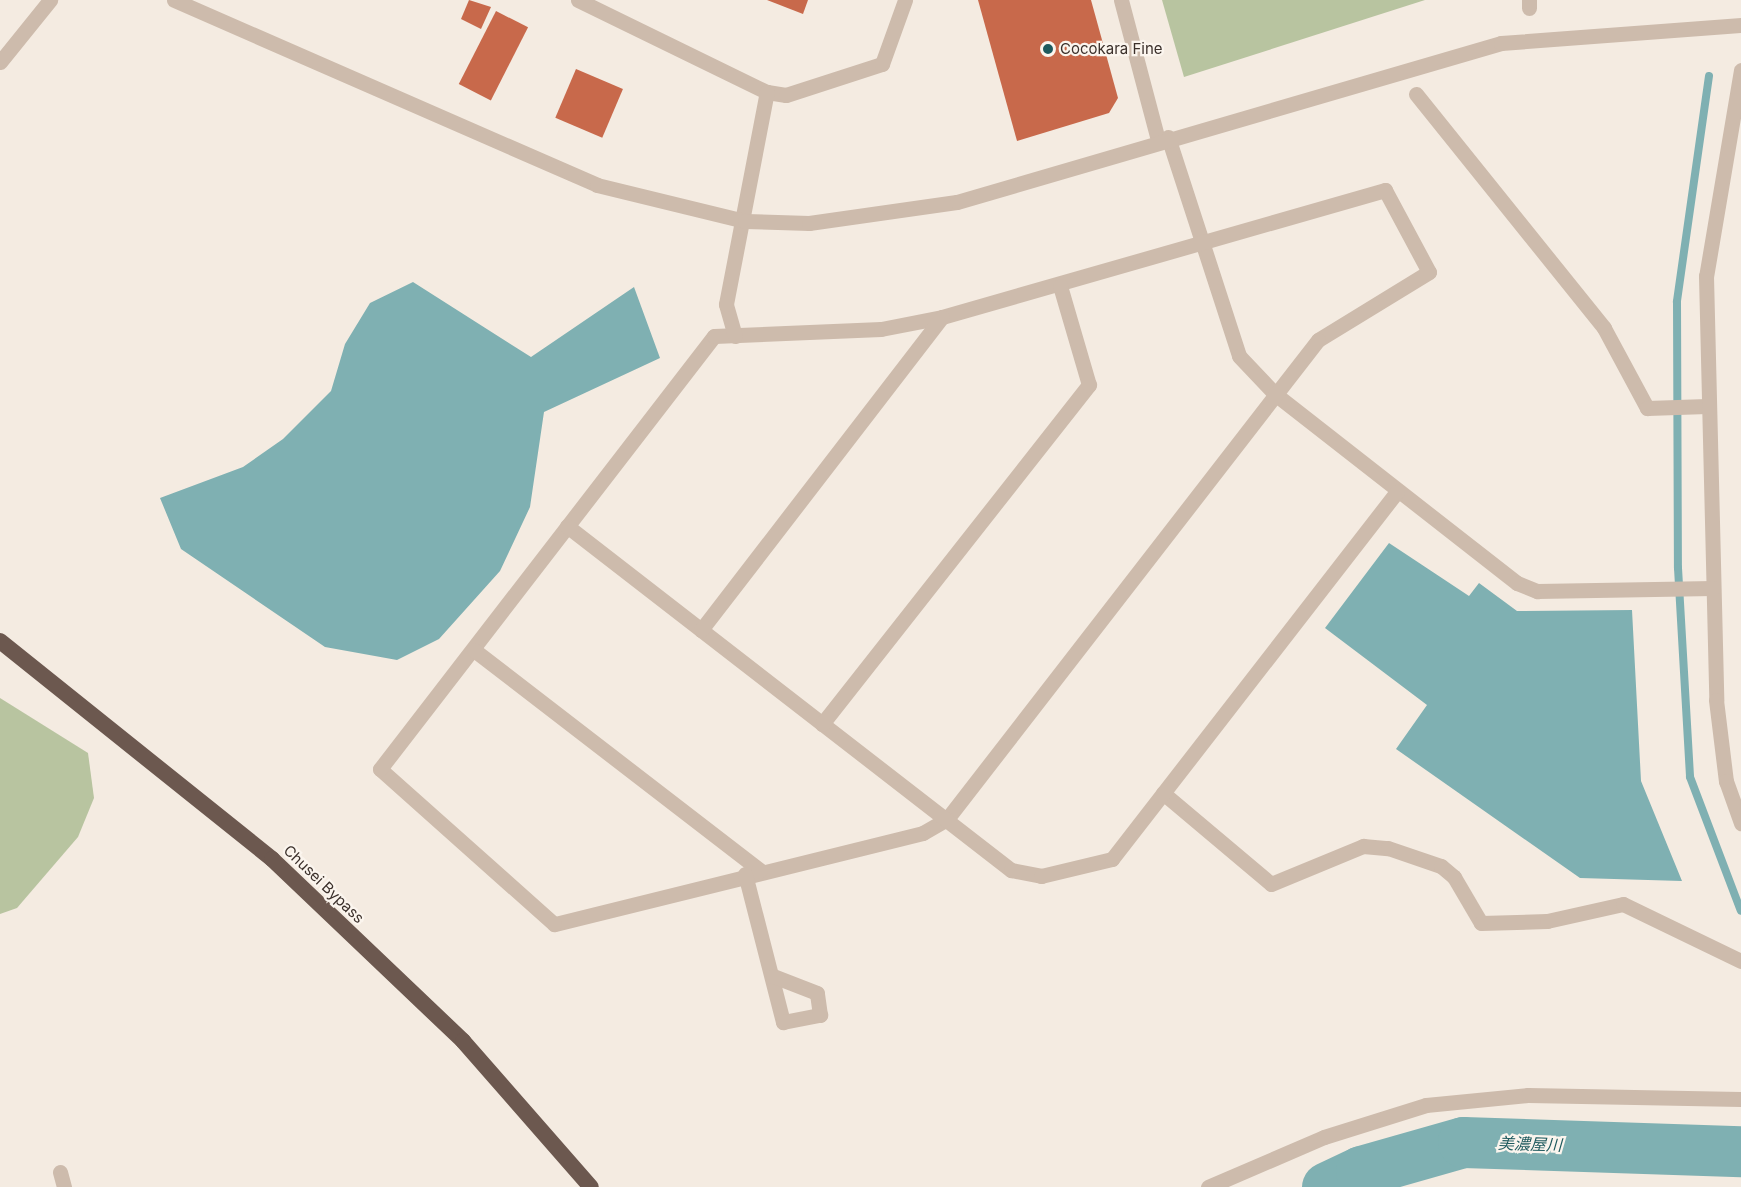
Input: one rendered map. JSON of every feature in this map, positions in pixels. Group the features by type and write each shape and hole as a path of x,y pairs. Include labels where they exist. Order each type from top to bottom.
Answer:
{"highway":[{"name":"Chusei Bypass","path":"0,641 272,859 463,1041 591,1187"}],"street":[{"path":"2,56 50,0"},
{"path":"174,0 597,185 745,221 855,220 947,204 1163,138 1501,44 1741,25"},
{"path":"578,0 768,92 786,95 882,64 905,0"},
{"path":"1121,0 1163,138 1206,243 1239,356 1275,394 1517,583 1537,591 1706,588"},
{"path":"1741,70 1706,276 1701,406 1706,588 1721,747 1741,823"},
{"path":"735,336 726,304 745,221 768,92"},
{"path":"1416,94 1604,328 1647,408 1701,406"},
{"path":"1384,190 1429,272 1336,324 1275,394 947,819 923,833 752,872 554,924 380,769 714,336 881,329 942,317 1060,286 1206,243 1384,190"},
{"path":"822,724 1089,385 1060,286"},
{"path":"701,630 942,317"},
{"path":"567,526 1011,870 1041,876 1112,859 1397,491"},
{"path":"474,650 752,872 772,976"},
{"path":"1163,793 1271,884 1363,846 1397,850 1428,858 1454,877 1481,923 1547,921 1623,904 1741,961"},
{"path":"1208,1187 1324,1137 1426,1105 1528,1095 1741,1099"}],"green space":[{"path":"1162,0 1425,0 1184,77"},
{"path":"0,698 88,753 94,798 78,837 17,908 0,914"}],"water":[{"path":"413,282 531,357 634,287 660,358 544,412 530,507 500,571 439,639 397,660 325,647 181,549 160,498 243,467 283,439 331,391 345,344 370,303"},
{"path":"1389,543 1469,596 1479,583 1517,611 1632,610 1641,781 1682,881 1580,878 1396,749 1427,705 1325,628"}],"building":[{"path":"469,0 491,7 481,29 461,19"},
{"path":"767,0 808,0 803,14"},
{"name":"Cocokara Fine","path":"978,0 1091,0 1118,98 1109,113 1017,141"},
{"path":"496,11 528,27 491,100 459,84"},
{"path":"576,69 623,89 602,138 555,118"}],"waterway":[{"path":"1709,76 1677,302 1678,568 1690,777 1741,911"},
{"name":"美濃屋川","path":"1327,1187 1361,1171 1463,1142 1741,1151"}],"place":[{"name":"Cocokara Fine","path":"1048,49"}]}
